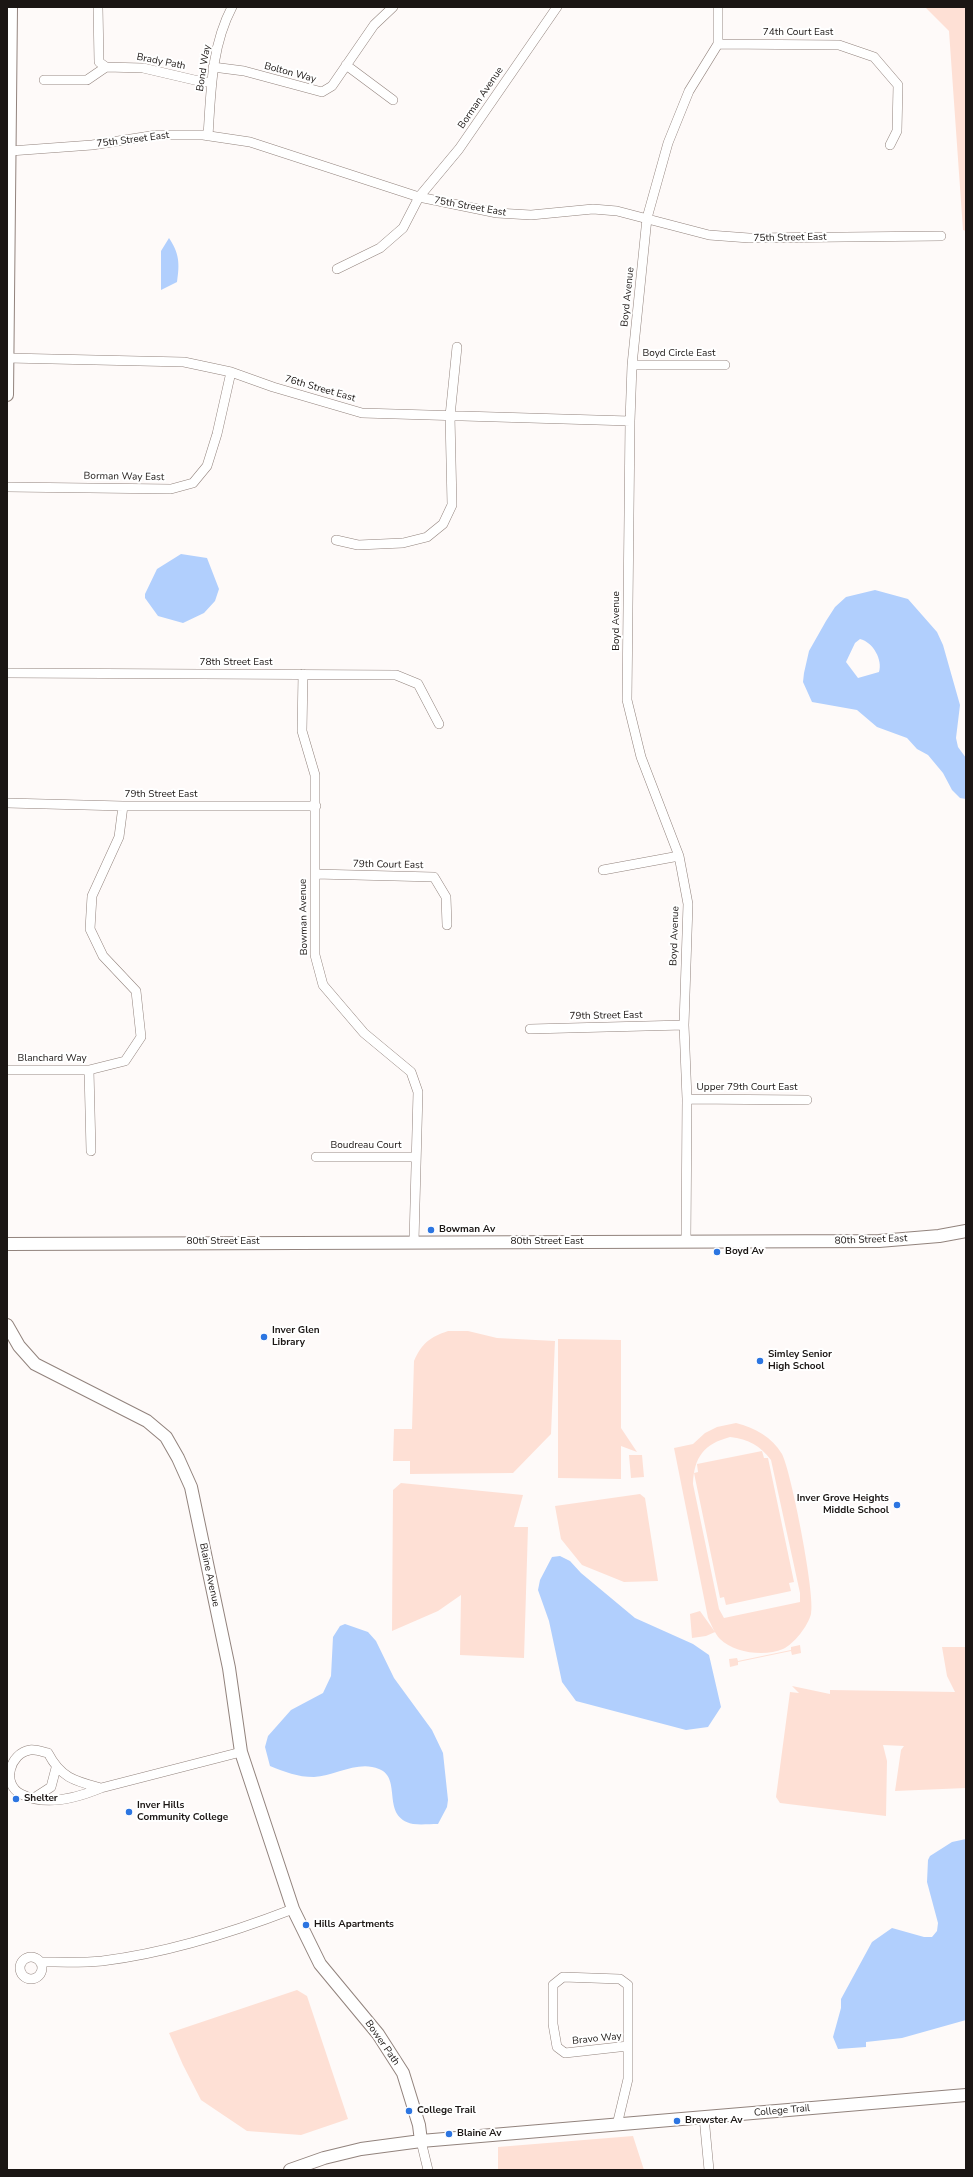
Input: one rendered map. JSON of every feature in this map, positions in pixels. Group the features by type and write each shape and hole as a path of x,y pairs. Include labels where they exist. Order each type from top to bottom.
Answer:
{"street":[{"path":"7,395 11,7"},
{"path":"44,80 87,80 106,67 99,62 98,7"},
{"name":"Bond Way","path":"208,136 211,82 224,23 232,7"},
{"name":"Bolton Way","path":"214,67 244,71 322,92 332,86 374,25 393,7"},
{"name":"Borman Avenue","path":"337,269 380,248 403,228 419,197 459,149 557,7"},
{"path":"718,7 718,44"},
{"name":"74th Court East","path":"718,44 839,45 874,57 898,85 897,131 890,144"},
{"name":"Boyd Avenue","path":"686,1242 687,1099 684,1025 688,904 679,856 641,757 627,700 630,421 632,365 647,218 668,143 689,91 718,44"},
{"path":"346,65 393,100"},
{"name":"Brady Path","path":"106,67 143,68 203,82 211,82"},
{"name":"75th Street East","path":"9,151 92,145 157,135 208,136 250,142 419,197 497,213 531,215 593,208 617,211 709,235 749,238 941,236"},
{"path":"336,540 358,545 403,543 428,537 443,524 452,505 450,416 457,346"},
{"name":"76th Street East","path":"8,358 184,362 231,372 362,413 630,421"},
{"name":"Boyd Circle East","path":"632,365 725,365"},
{"name":"Borman Way East","path":"7,487 171,489 193,483 208,464 231,372"},
{"name":"78th Street East","path":"7,673 396,675 418,684 439,724"},
{"name":"Bowman Avenue","path":"303,674 302,731 315,775 315,956 323,985 364,1033 411,1072 418,1092 414,1241"},
{"name":"79th Street East","path":"7,803 123,806 316,806"},
{"name":"Blanchard Way","path":"7,1070 89,1070 125,1061 141,1037 136,991 103,956 90,929 92,896 119,837 123,806"},
{"path":"603,870 679,856"},
{"name":"79th Court East","path":"315,874 434,877 446,898 447,925"},
{"name":"79th Street East","path":"530,1029 684,1025"},
{"path":"89,1070 91,1151"},
{"name":"Upper 79th Court East","path":"687,1099 807,1100"},
{"name":"Boudreau Court","path":"316,1157 416,1157"},
{"name":"80th Street East","path":"7,1244 414,1241 879,1241 966,1231"},
{"name":"Blaine Avenue","path":"7,1325 19,1346 35,1364 147,1421 166,1437 178,1458 191,1487 229,1668 241,1752 293,1909"},
{"path":"101,1788 75,1782 56,1768 48,1753 30,1750 17,1756 10,1768 10,1780 20,1794 34,1798 59,1800 81,1796 101,1788 241,1752"},
{"path":"34,1798 51,1787 56,1768"},
{"path":"40,1962 100,1961 150,1953 236,1931 293,1909"},
{"name":"Bower Path","path":"293,1909 320,1964 378,2034 403,2073 419,2125 428,2170"},
{"name":"Bravo Way","path":"617,2124 628,2079 628,2046 628,1985 620,1979 564,1977 553,1985 553,2024 557,2048 565,2053 628,2046"},
{"name":"College Trail","path":"290,2170 324,2158 361,2149 421,2141 966,2095"},
{"path":"704,2117 709,2170"}],"shaded area":[{"path":"925,7 966,7 966,231 963,230 949,31"},
{"path":"448,1331 468,1331 497,1338 555,1341 551,1434 513,1473 410,1474 410,1461 393,1461 394,1429 412,1429 414,1361 420,1350 431,1338"},
{"path":"558,1339 621,1340 621,1428 637,1452 621,1446 621,1479 558,1478"},
{"path":"736,1423 750,1428 768,1438 782,1454 791,1484 802,1534 810,1584 812,1603 811,1614 804,1629 792,1643 783,1649 768,1653 750,1652 733,1648 726,1644 718,1637 708,1618 674,1448 693,1444 705,1433 717,1427","holes":["730,1437 754,1444 771,1460 800,1593 800,1602 724,1618 719,1609 693,1484 698,1459 702,1453 707,1448 721,1440"]},
{"path":"762,1451 764,1458 768,1458 794,1582 789,1583 791,1591 726,1605 724,1597 720,1598 694,1473 698,1472 697,1464"},
{"path":"629,1455 642,1455 644,1477 631,1478"},
{"path":"401,1483 523,1495 514,1527 528,1527 524,1658 460,1655 461,1595 438,1611 392,1631 393,1490"},
{"path":"640,1494 645,1498 658,1581 624,1582 582,1565 561,1539 555,1506"},
{"path":"700,1611 715,1632 706,1636 692,1638 690,1614"},
{"path":"800,1645 801,1653 792,1655 791,1651 738,1662 738,1665 730,1667 729,1659 737,1658 738,1661 791,1650 791,1647"},
{"path":"942,1647 966,1647 966,1788 895,1791 901,1750 904,1746 883,1745 887,1761 886,1816 780,1803 776,1797 790,1692 799,1693 792,1686 830,1694 830,1690 955,1692 947,1676"},
{"path":"297,1990 307,1996 348,2119 301,2135 247,2131 201,2100 169,2033"},
{"path":"633,2136 644,2170 498,2170 498,2147"}],"water":[{"path":"169,238 178,258 177,282 161,290 161,251"},
{"path":"181,554 207,558 219,589 215,601 204,613 183,623 158,616 145,598 145,594 157,569"},
{"path":"875,590 908,599 937,632 943,645 960,705 956,738 958,747 966,758 966,799 960,798 952,790 943,773 928,755 917,749 907,738 877,727 857,710 812,702 803,682 809,651 835,607 846,597","holes":["860,639 865,641 876,652 880,662 880,667 879,672 858,678 846,662 855,643"]},
{"path":"560,1556 570,1561 581,1573 635,1618 693,1644 709,1655 721,1707 708,1727 686,1730 576,1701 562,1682 549,1621 538,1590 540,1580 552,1557"},
{"path":"345,1624 368,1632 376,1641 394,1678 432,1730 443,1753 448,1800 447,1807 438,1824 413,1824 403,1820 397,1814 394,1806 390,1780 386,1774 379,1769 363,1766 322,1776 308,1777 286,1772 270,1766 265,1747 268,1736 291,1710 323,1693 331,1676 333,1637 340,1626"},
{"path":"966,1839 966,2020 902,2038 866,2042 866,2047 838,2049 833,2037 841,2008 841,1999 872,1942 892,1928 924,1937 932,1937 937,1931 938,1923 927,1882 928,1860 930,1856 952,1842"}],"place":[{"name":"Bowman Av","path":"431,1230"},
{"name":"Boyd Av","path":"717,1252"},
{"name":"Inver Glen Library","path":"264,1337"},
{"name":"Simley Senior High School","path":"760,1361"},
{"name":"Inver Grove Heights Middle School","path":"897,1505"},
{"name":"Shelter","path":"16,1799"},
{"name":"Inver Hills Community College","path":"129,1812"},
{"name":"Hills Apartments","path":"306,1925"},
{"name":"College Trail","path":"409,2111"},
{"name":"Brewster Av","path":"677,2121"},
{"name":"Blaine Av","path":"449,2134"}]}
